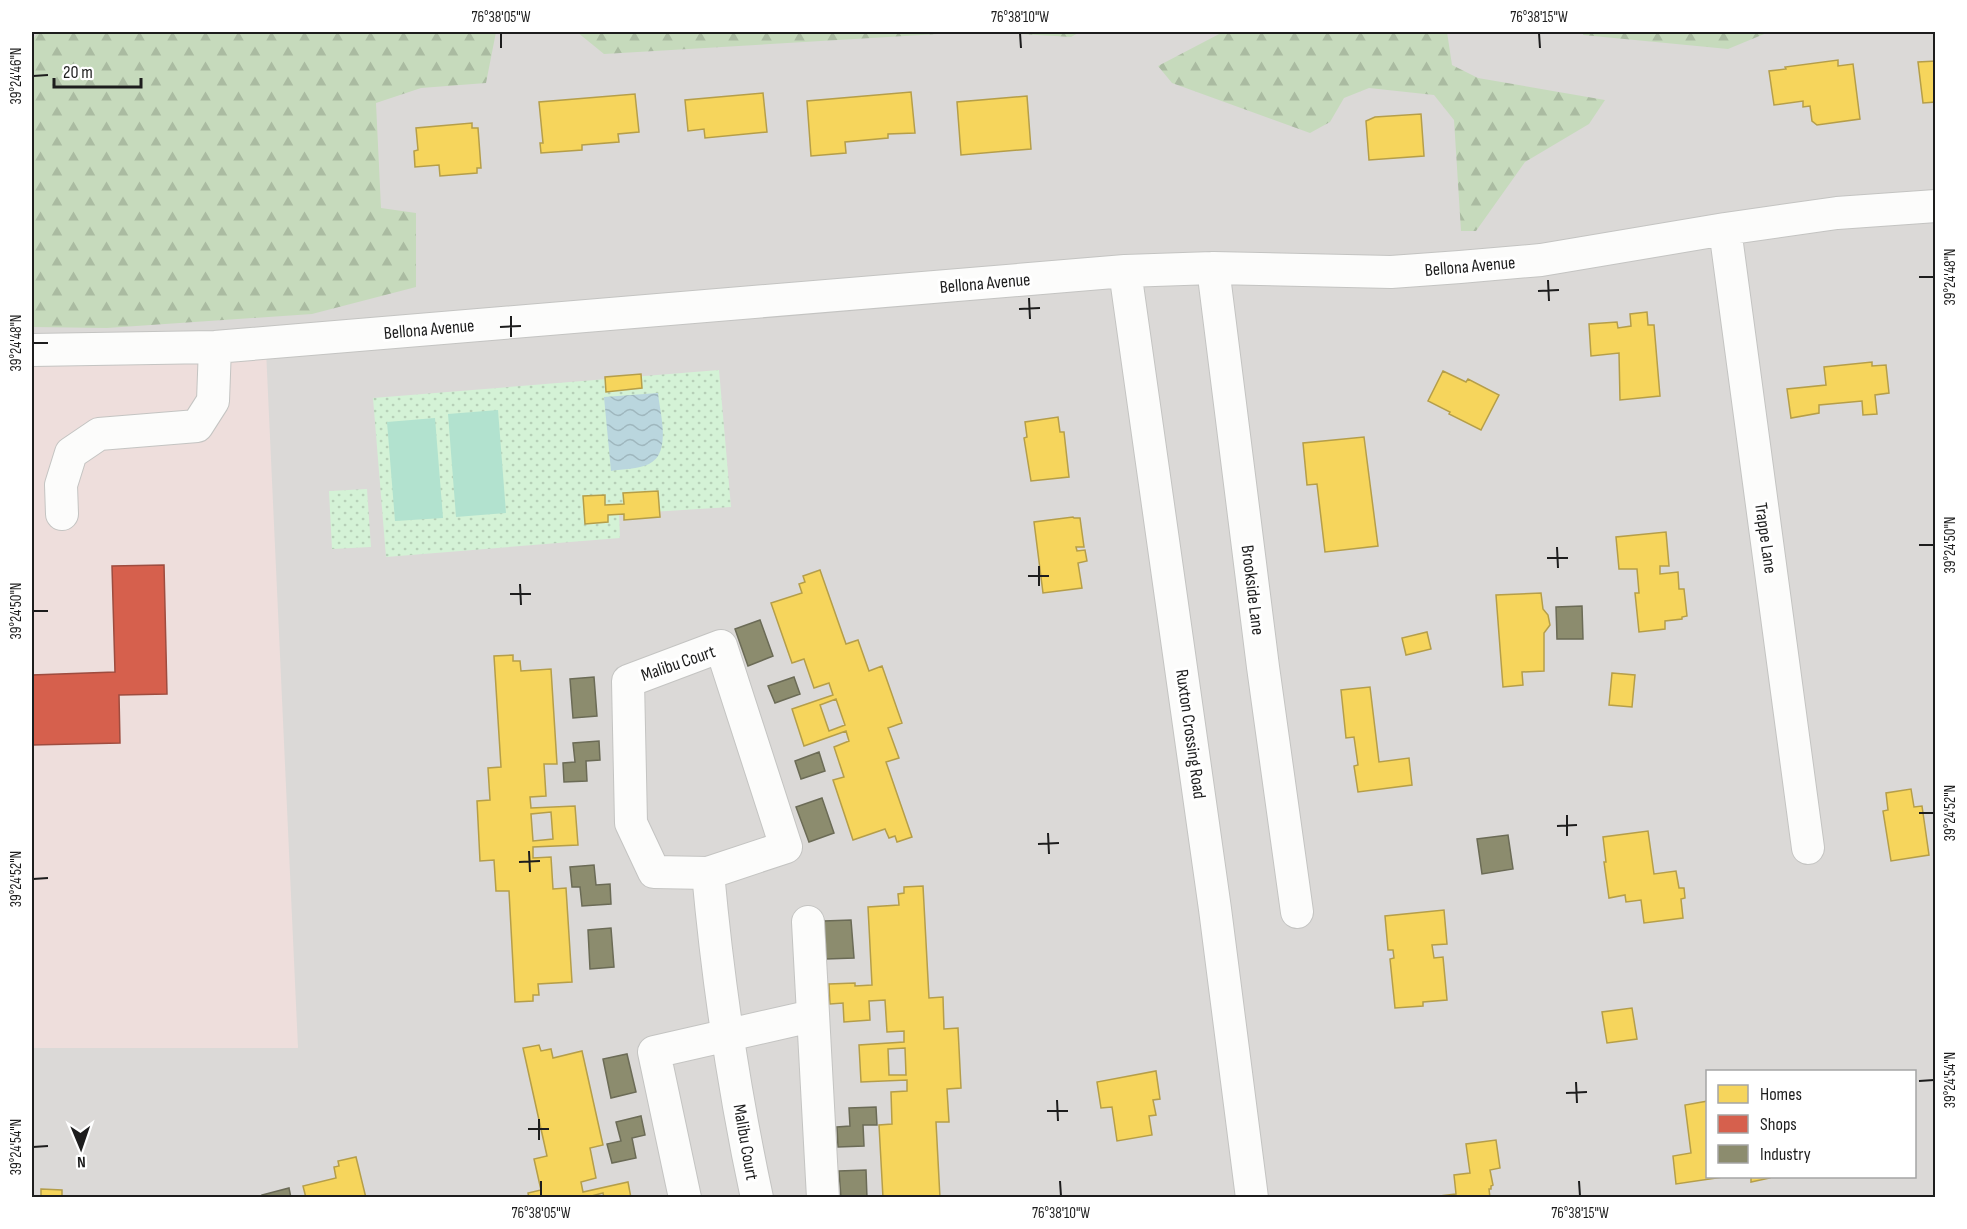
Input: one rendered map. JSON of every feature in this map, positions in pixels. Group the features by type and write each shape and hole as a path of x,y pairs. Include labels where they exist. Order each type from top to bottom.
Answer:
{"street":[{"name":"Bellona Avenue","path":"32,350 215,347 1125,271 1212,268 1391,272 1460,267 1541,260 1836,213 1935,206"},
{"name":"Trappe Lane","path":"1725,229 1808,848"},
{"name":"Brookside Lane","path":"1212,268 1297,912"},
{"name":"Ruxton Crossing Road","path":"1125,271 1215,909 1252,1197"},
{"path":"62,514 61,485 71,453 99,434 197,426 213,401 215,347"},
{"name":"Malibu Court","path":"721,646 786,847 708,873 654,872 631,823 628,681 721,646"},
{"name":"Malibu Court","path":"708,873 715,954 757,1197"},
{"path":"808,922 824,1197"},
{"path":"685,1197 654,1052 728,1037 812,1016"}],"shaded area":[{"path":"32,32 1935,32 1935,1197 32,1197 32,1048 298,1047 32,357"},
{"path":"266,350 298,1048 32,1048 32,357"}],"green space":[{"path":"39,32 496,32 486,83 421,88 376,103 381,208 416,213 416,287 312,314 107,328 32,327 32,40"},
{"path":"577,32 972,32 604,54"},
{"path":"988,32 1080,32 1071,37"},
{"path":"1223,32 1447,32 1452,65 1478,78 1605,100 1589,124 1525,162 1476,231 1461,231 1454,120 1434,95 1369,88 1344,98 1330,122 1310,133 1172,83 1158,66"},
{"path":"1584,32 1769,32 1728,49 1583,35"},
{"path":"719,370 731,507 619,514 620,538 386,557 373,398"},
{"path":"498,410 506,513 456,517 448,414"},
{"path":"435,418 443,518 395,521 387,422"},
{"path":"367,489 371,547 332,549 329,491"}],"water":[{"path":"658,393 663,432 660,451 656,459 640,467 611,471 604,397"}],"building: Homes":[{"path":"1838,60 1838,66 1853,64 1860,119 1817,125 1812,121 1810,106 1803,107 1803,101 1774,105 1769,71"},
{"path":"1936,61 1936,102 1923,103 1918,62"},
{"path":"911,92 915,133 888,134 888,138 845,142 846,153 811,156 807,101"},
{"path":"763,93 767,132 705,138 704,129 688,131 685,100"},
{"path":"635,94 639,132 618,134 619,142 582,145 582,150 541,153 540,143 543,143 539,102"},
{"path":"1027,96 1031,149 961,155 957,102"},
{"path":"1421,114 1424,156 1369,160 1366,121 1375,117"},
{"path":"472,123 472,128 478,128 481,168 477,168 477,173 440,176 439,165 415,167 414,151 418,150 416,128"},
{"path":"1647,312 1648,325 1654,325 1660,396 1620,400 1619,353 1591,356 1589,324 1617,322 1618,328 1631,326 1630,314"},
{"path":"1872,362 1872,366 1886,365 1889,393 1875,395 1877,414 1863,415 1862,401 1819,405 1819,413 1791,418 1787,389 1826,385 1824,367"},
{"path":"1443,371 1466,382 1468,379 1499,395 1481,430 1428,401"},
{"path":"641,374 642,388 606,392 605,377"},
{"path":"1058,417 1060,432 1064,432 1069,477 1031,481 1024,438 1027,437 1025,422"},
{"path":"1364,437 1378,546 1325,552 1317,484 1307,485 1303,443"},
{"path":"658,491 660,517 624,520 624,514 608,515 608,522 585,524 583,496 605,495 605,505 624,504 623,493"},
{"path":"1080,518 1084,547 1076,547 1077,551 1085,550 1087,561 1078,563 1082,588 1043,593 1034,522"},
{"path":"1666,532 1669,566 1660,566 1660,574 1678,572 1679,589 1684,589 1687,616 1682,619 1665,621 1665,629 1639,632 1635,593 1639,593 1637,569 1619,569 1616,537"},
{"path":"820,570 846,644 858,640 869,671 882,666 902,723 888,728 899,758 886,762 912,837 897,842 895,836 889,838 885,829 853,840 833,780 844,777 834,747 849,741 846,731 804,746 792,709 833,695 829,683 814,688 804,659 792,663 771,603 802,593 799,584 805,582 803,576","holes":["836,699 845,725 829,731 820,705"]},
{"path":"1541,593 1543,609 1548,615 1550,625 1544,633 1544,671 1522,672 1523,685 1503,687 1496,595"},
{"path":"1427,632 1431,649 1406,655 1402,638"},
{"path":"513,655 513,661 520,661 521,671 551,669 557,764 544,764 546,796 530,797 531,808 575,806 578,845 533,847 533,858 551,857 553,889 566,888 572,982 538,984 539,995 533,995 533,1001 515,1002 509,891 496,891 494,860 480,861 477,801 490,800 488,768 501,767 494,656","holes":["551,812 553,839 533,841 531,814"]},
{"path":"1612,673 1635,675 1632,707 1609,705"},
{"path":"1370,687 1379,762 1409,758 1412,785 1358,792 1354,766 1358,765 1354,737 1346,738 1341,690"},
{"path":"1911,789 1914,807 1922,806 1929,855 1891,861 1883,811 1888,810 1886,793"},
{"path":"1648,831 1654,874 1676,871 1679,888 1684,888 1685,898 1681,899 1683,918 1644,923 1641,900 1626,902 1625,895 1609,898 1603,837"},
{"path":"923,886 929,998 943,997 944,1029 958,1028 961,1088 947,1089 949,1122 936,1122 940,1198 883,1198 879,1125 892,1124 891,1092 907,1091 907,1080 861,1082 859,1045 904,1042 904,1031 887,1032 885,1000 869,1001 870,1020 844,1022 843,1003 830,1004 829,984 872,985 868,907 899,905 898,894 904,893 904,887","holes":["905,1048 906,1075 889,1075 888,1049"]},
{"path":"1444,910 1447,944 1432,945 1434,958 1443,957 1447,1000 1423,1002 1423,1006 1395,1008 1390,959 1394,958 1393,950 1388,950 1385,916"},
{"path":"1632,1008 1637,1039 1607,1043 1602,1012"},
{"path":"539,1045 541,1051 551,1049 553,1058 582,1051 603,1145 590,1148 596,1178 581,1182 583,1192 628,1182 631,1198 604,1198 603,1193 584,1198 529,1198 528,1193 541,1190 534,1159 547,1156 523,1048"},
{"path":"1156,1071 1160,1099 1153,1100 1156,1115 1149,1116 1152,1135 1117,1141 1112,1107 1101,1108 1097,1082"},
{"path":"1706,1101 1706,1178 1716,1178 1676,1184 1673,1156 1691,1153 1685,1105"},
{"path":"1496,1140 1500,1168 1490,1170 1493,1185 1489,1189 1490,1198 1440,1198 1440,1196 1456,1194 1454,1175 1470,1173 1466,1144"},
{"path":"356,1157 366,1198 306,1198 303,1186 336,1178 334,1167 339,1166 338,1161"},
{"path":"1751,1178 1770,1178 1751,1182"},
{"path":"41,1189 62,1190 64,1198 41,1198"}],"building: Shops":[{"path":"164,565 167,694 119,695 120,743 32,745 32,675 115,672 112,566"}],"building: Industry":[{"path":"1582,606 1583,639 1557,639 1556,607"},
{"path":"760,620 773,656 748,666 735,629"},
{"path":"594,677 597,716 573,718 570,679"},
{"path":"794,677 800,694 775,703 768,686"},
{"path":"599,741 600,760 586,761 587,781 564,782 563,763 575,762 573,743"},
{"path":"819,752 825,771 801,779 795,761"},
{"path":"822,798 834,833 809,842 796,807"},
{"path":"1508,835 1513,869 1482,874 1477,839"},
{"path":"594,865 596,885 610,884 611,904 582,906 580,887 572,887 570,867"},
{"path":"851,920 854,958 826,959 824,921"},
{"path":"611,928 614,967 590,969 588,930"},
{"path":"627,1054 636,1092 611,1098 603,1059"},
{"path":"876,1107 877,1125 863,1125 864,1146 838,1147 837,1127 850,1126 849,1108"},
{"path":"641,1116 645,1135 632,1138 636,1158 612,1163 607,1144 621,1141 616,1122"},
{"path":"866,1170 867,1198 841,1198 839,1171"},
{"path":"289,1188 291,1198 263,1198 262,1195"}]}
